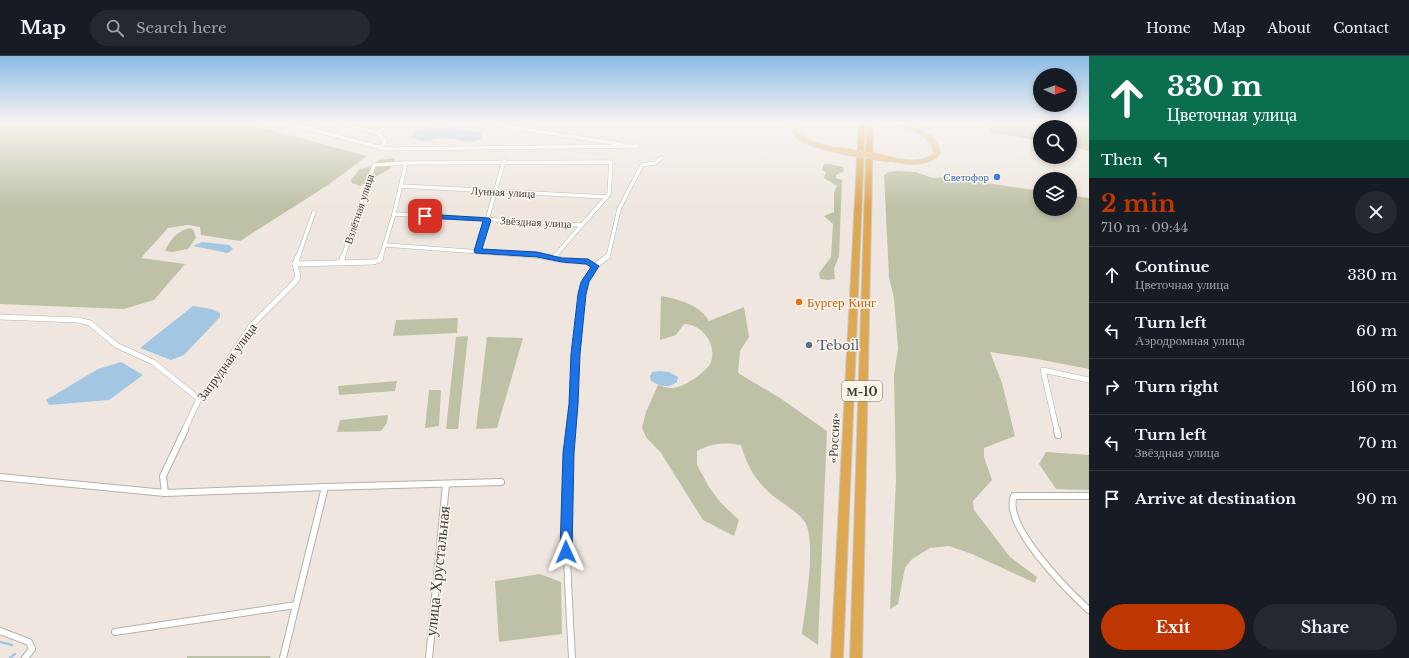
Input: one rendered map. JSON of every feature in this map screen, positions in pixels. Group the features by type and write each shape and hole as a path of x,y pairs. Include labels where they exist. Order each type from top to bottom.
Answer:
{"highway":[{"name":"«Россия»","path":"837,658 861,151"},
{"name":"«Россия»","path":"856,658 869,151"}],"main road":[{"path":"842,151 889,159 922,161 933,158 937,151"}],"street":[{"path":"572,658 565,539 568,453 574,404 575,354 582,294 585,282 595,266 608,257 619,209 642,165 654,163 659,161 661,158"},
{"path":"295,264 378,261 382,258 406,162 605,161 612,163 609,194 554,257"},
{"name":"Взлётная улица","path":"342,262 372,167 383,163 406,162"},
{"path":"478,251 504,162"},
{"name":"Лунная улица","path":"400,186 607,197"},
{"name":"Запрудная улица","path":"165,493 163,476 199,399 209,389 251,326 294,284 298,277 295,264 314,212"},
{"name":"Звёздная улица","path":"394,214 581,225"},
{"path":"386,245 537,255 554,257 562,260 588,262 595,266"},
{"path":"0,317 78,320 90,323 116,345 153,362 199,399"},
{"path":"1058,435 1043,370 1089,380"},
{"path":"0,477 165,493 501,482"},
{"name":"улица Хрустальная","path":"429,658 446,484"},
{"path":"283,658 325,487"},
{"path":"1089,496 1018,495 1014,496 1011,503 1016,519 1033,548 1059,580 1089,610"},
{"path":"115,632 296,605"},
{"path":"0,631 29,642 32,649 26,658"}],"green space":[{"path":"0,151 349,151 367,156 328,185 240,241 201,235 200,227 188,225 168,228 141,258 185,264 154,300 124,309 0,304"},
{"path":"395,158 391,168 360,186 352,183 351,180 360,169 369,167 379,160"},
{"path":"824,164 843,167 844,171 836,175 836,178 842,180 839,256 834,269 835,279 828,280 820,279 819,273 831,257 833,224 824,216 834,212 834,193 837,186 824,178 826,172 822,170"},
{"path":"889,172 916,172 932,178 948,177 1033,190 1033,216 1077,216 1077,196 1089,198 1089,369 990,352 1002,383 1015,436 984,448 984,457 992,480 973,501 974,510 1010,557 1037,577 1035,583 972,554 949,546 930,548 912,559 905,568 898,604 890,609 896,480 894,375 898,349 894,298 889,277 884,175"},
{"path":"191,228 194,231 196,238 188,249 172,252 165,251 169,243 178,233"},
{"path":"661,296 682,301 695,307 705,315 709,321 744,307 749,337 740,351 738,373 780,398 827,431 818,645 802,634 810,562 809,534 804,520 776,498 758,481 750,468 741,445 724,443 708,446 697,451 697,465 709,487 720,502 739,520 734,536 703,520 661,453 646,437 642,428 646,412 658,385 673,388 689,382 709,366 712,355 712,348 706,336 697,327 691,325 684,324 676,335 660,340"},
{"path":"458,318 457,333 393,336 396,320"},
{"path":"468,336 458,429 446,429 456,337"},
{"path":"487,337 523,338 497,428 476,429"},
{"path":"397,381 395,391 339,395 338,386"},
{"path":"429,390 441,390 439,426 425,428"},
{"path":"388,415 387,423 381,431 337,432 340,420"},
{"path":"1046,452 1089,455 1089,490 1056,489 1039,464"},
{"path":"540,574 561,582 562,634 499,642 495,581"},
{"path":"187,656 271,656 270,658 187,658"}],"water":[{"path":"202,242 229,245 233,249 228,253 193,246"},
{"path":"193,306 211,309 220,313 220,317 184,355 171,360 140,348"},
{"path":"121,362 143,375 109,400 49,405 46,400 98,369"},
{"path":"652,372 669,372 678,377 677,382 670,386 664,386 651,381 650,376"}],"waterway":[{"path":"0,642 12,645"},
{"path":"10,658 15,654"}],"place":[{"name":"Светофор","path":"997,177"},
{"name":"Бургер Кинг","path":"799,302"},
{"name":"Teboil","path":"809,345"}],"route":[{"path":"425,216 487,220 478,251 554,257 562,260 588,262 595,266 585,282 582,294 575,354 574,404 568,453 565,539 566,552"}]}
